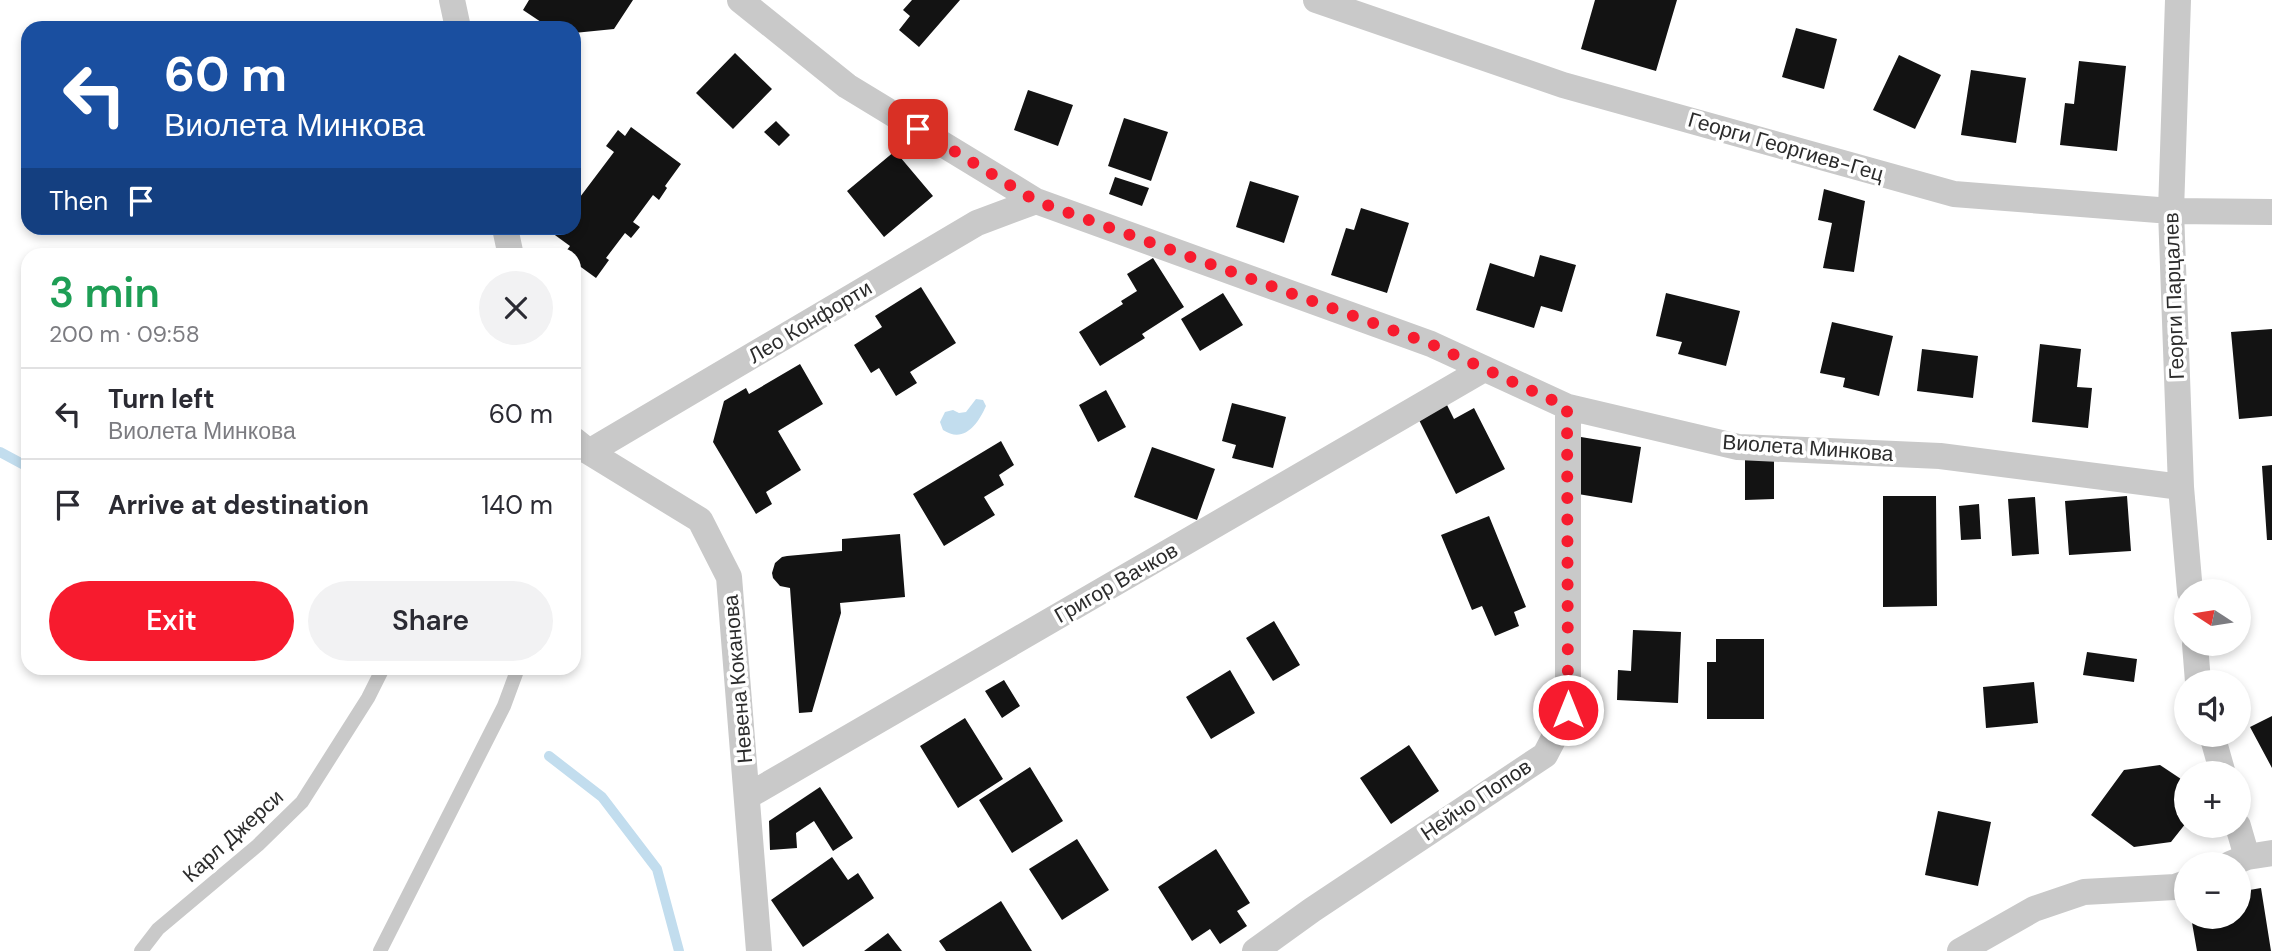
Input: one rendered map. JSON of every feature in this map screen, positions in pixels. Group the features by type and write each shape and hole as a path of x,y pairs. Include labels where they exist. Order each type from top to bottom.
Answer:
{"street":[{"path":"452,0 456,21"},
{"name":"Виолета Минкова","path":"740,0 847,86 1036,201 1431,344 1567,407 1738,447 1940,456 2181,487"},
{"name":"Георги Георгиев-Гец","path":"1316,0 1563,85 1954,194 2171,211 2272,212"},
{"name":"Георги Парцалев","path":"2178,0 2171,211 2181,487 2189,579"},
{"name":"Лео Конфорти","path":"581,446 977,223 1036,201"},
{"name":"Григор Вачков","path":"748,796 1484,369"},
{"name":"Нейчо Попов","path":"1255,951 1545,755 1568,710 1567,407"},
{"name":"Невена Коканова","path":"581,446 700,520 729,577 759,951"},
{"path":"1960,951 2034,909 2084,892 2174,887"}],"lane":[{"name":"Карл Джерси","path":"141,951 158,929 258,845 302,802 368,698 380,675"},
{"path":"380,951 503,706 515,675"}],"water":[{"path":"976,399 983,400 986,406 969,430 957,435 943,430 940,422 945,412 966,412"}],"building":[{"path":"529,0 633,0 614,29 581,32 581,21 540,21 523,10"},
{"path":"912,0 960,0 919,47 899,30 910,16 903,10"},
{"path":"1595,0 1677,0 1656,71 1581,49"},
{"path":"1796,28 1837,39 1824,89 1782,77"},
{"path":"735,53 772,89 733,129 696,93"},
{"path":"1899,55 1941,75 1915,129 1873,110"},
{"path":"2079,61 2126,66 2117,151 2060,145 2065,103 2074,104"},
{"path":"1971,70 2026,78 2016,143 1961,135"},
{"path":"1028,90 1073,105 1058,146 1014,130"},
{"path":"1124,118 1168,132 1151,181 1108,166"},
{"path":"776,121 790,135 779,146 764,132"},
{"path":"631,127 681,164 665,186 667,188 659,200 653,195 633,222 640,227 631,238 625,233 606,258 609,260 596,278 581,267 581,248 568,248 570,246 555,235 581,235 581,196 614,152 606,146 618,130 625,136"},
{"path":"895,151 933,196 884,237 847,191"},
{"path":"1115,177 1149,188 1142,206 1109,194"},
{"path":"1250,181 1299,196 1284,243 1236,227"},
{"path":"1824,189 1865,201 1854,272 1823,268 1832,223 1818,220"},
{"path":"1361,208 1409,223 1387,293 1331,275 1346,228 1354,230"},
{"path":"1540,255 1576,265 1562,312 1541,306 1534,328 1476,310 1490,263 1534,277"},
{"path":"1153,258 1184,307 1142,334 1145,338 1100,366 1079,332 1123,304 1121,301 1137,291 1127,274"},
{"path":"921,287 956,343 910,372 917,383 896,396 879,368 871,373 854,345 882,327 875,316"},
{"path":"1223,293 1243,325 1200,351 1181,319"},
{"path":"1666,293 1740,311 1726,366 1678,354 1682,342 1656,336"},
{"path":"1832,322 1893,336 1879,396 1843,387 1845,378 1820,373"},
{"path":"2272,329 2272,416 2239,419 2231,332"},
{"path":"2040,344 2081,349 2077,387 2092,388 2088,428 2032,422"},
{"path":"1922,349 1978,356 1973,398 1917,391"},
{"path":"800,364 823,404 778,431 801,470 766,492 772,504 756,514 713,442 724,401 746,388 749,394"},
{"path":"1106,390 1126,427 1098,442 1079,405"},
{"path":"1232,403 1286,417 1273,468 1232,458 1236,445 1222,441"},
{"path":"1446,403 1454,419 1474,408 1505,469 1456,494 1418,418"},
{"path":"1581,437 1641,447 1632,503 1572,493"},
{"path":"1001,441 1014,465 999,475 1004,485 984,497 995,515 944,546 913,494"},
{"path":"1152,447 1215,469 1197,520 1134,497"},
{"path":"1774,455 1774,499 1745,500 1745,456"},
{"path":"2272,465 2272,540 2267,540 2262,466"},
{"path":"1883,496 1936,496 1937,606 1883,607"},
{"path":"2127,496 2131,551 2069,555 2065,501"},
{"path":"2035,497 2039,554 2012,556 2008,499"},
{"path":"1979,504 1981,539 1961,540 1959,506"},
{"path":"1489,516 1526,607 1514,612 1519,626 1495,636 1482,606 1472,610 1441,535"},
{"path":"900,534 905,597 840,603 841,613 812,712 799,713 790,588 780,586 773,578 775,563 787,556 842,551 842,539"},
{"path":"1274,621 1300,665 1273,681 1246,638"},
{"path":"1633,630 1681,632 1678,703 1617,700 1618,670 1631,671"},
{"path":"1716,639 1764,639 1764,719 1707,719 1707,662 1716,662"},
{"path":"2087,652 2137,659 2134,682 2083,675"},
{"path":"1230,670 1255,713 1211,739 1186,697"},
{"path":"1004,680 1020,706 1002,718 985,691"},
{"path":"2034,682 2038,723 1986,728 1983,687"},
{"path":"2272,716 2272,768 2251,729"},
{"path":"965,718 1003,779 958,808 920,746"},
{"path":"1409,745 1439,791 1391,824 1360,778"},
{"path":"2160,765 2174,774 2174,838 2171,842 2134,847 2091,815 2124,770"},
{"path":"1030,767 1063,821 1012,853 979,800"},
{"path":"820,787 853,838 833,851 814,821 796,833 797,848 770,850 769,821"},
{"path":"1938,811 1991,822 1978,886 1925,875"},
{"path":"1077,839 1109,890 1062,920 1029,869"},
{"path":"1216,849 1250,903 1237,911 1247,926 1220,944 1210,929 1192,941 1158,887"},
{"path":"832,857 848,880 858,873 874,898 803,947 771,900"},
{"path":"2261,888 2271,951 2197,951 2193,929 2251,929 2251,890"},
{"path":"1001,901 1032,951 946,951 939,941"},
{"path":"888,933 902,951 864,951"}],"waterway":[{"path":"0,452 21,463"},
{"path":"549,756 602,797 657,869 679,951"}],"route":[{"path":"918,129 1036,201 1431,344 1567,407 1568,710"}]}
